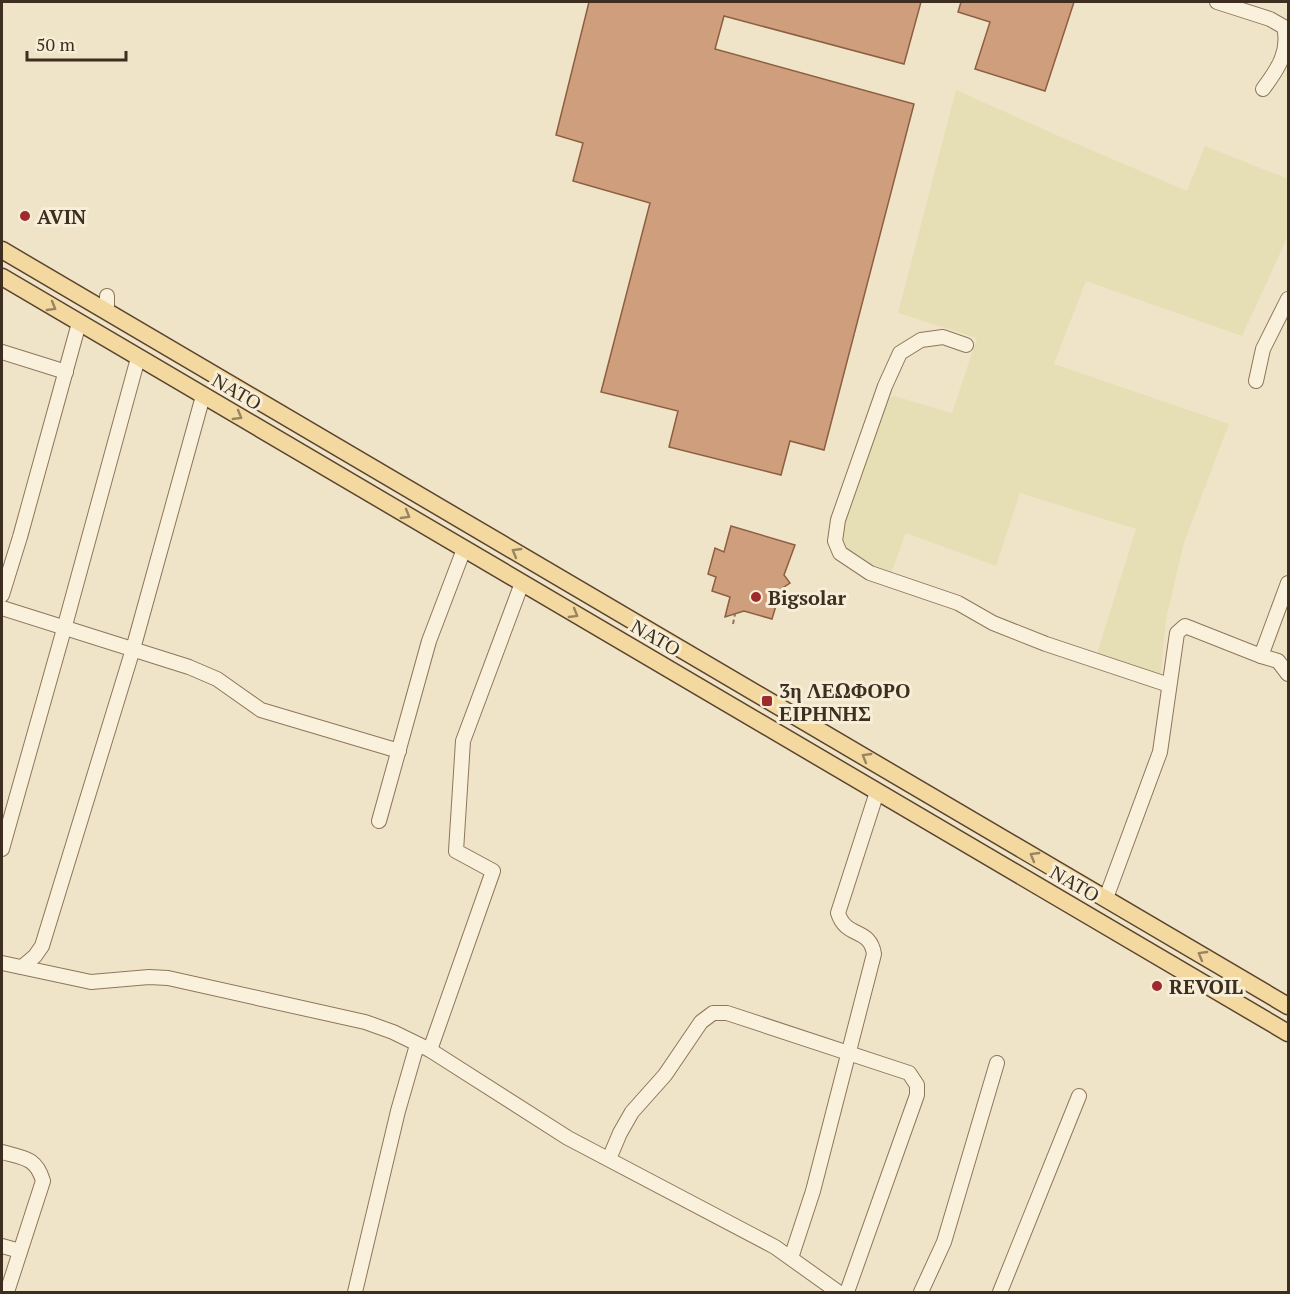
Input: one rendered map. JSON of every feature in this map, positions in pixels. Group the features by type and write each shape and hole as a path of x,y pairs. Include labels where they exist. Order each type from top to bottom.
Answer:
{"main road":[{"name":"ΝΑΤΟ","path":"2,250 107,304 1288,1006"},
{"name":"ΝΑΤΟ","path":"2,277 1288,1033"}],"street":[{"path":"1217,2 1270,19 1284,27 1286,38 1284,56 1276,73 1263,89"},
{"path":"1256,381 1263,349 1288,299"},
{"path":"2,595 79,323"},
{"path":"966,345 943,337 921,340 900,353 885,386 838,520 835,541 840,553 870,573 958,603 1004,627 1046,644 1169,685"},
{"path":"2,352 66,372"},
{"path":"2,849 138,357"},
{"path":"22,967 35,956 42,946 133,649 203,396"},
{"path":"379,821 429,641 464,549"},
{"path":"355,1293 398,1111 493,871 456,851 463,741 522,583"},
{"path":"1261,656 1288,583"},
{"path":"2,608 189,667 217,679 261,710 399,751"},
{"path":"1106,898 1160,752 1177,633 1185,626 1278,661 1288,674"},
{"path":"791,1258 813,1191 874,954 872,944 865,937 850,931 841,924 838,914 877,792"},
{"path":"2,963 91,982 148,977 168,978 365,1022 393,1032 424,1047 568,1137 775,1247 838,1293"},
{"path":"609,1159 620,1132 632,1112 666,1076 701,1022 713,1013 727,1012 909,1073 915,1080 918,1090 847,1293"},
{"path":"921,1293 944,1242 997,1063"},
{"path":"999,1293 1079,1096"},
{"path":"2,1152 31,1160 39,1168 43,1181 6,1293"},
{"path":"2,1246 20,1251"}],"path":[{"path":"733,624 735,614"}],"shaded area":[{"path":"956,90 1187,191 1205,146 1288,179 1288,236 1242,336 1086,281 1054,364 1229,424 1184,543 1166,619 1160,680 1096,657 1136,529 1020,493 996,566 906,533 890,576 852,558 841,545 840,527 883,400 894,396 952,413 977,338 898,313"}],"building":[{"path":"589,2 921,2 904,64 724,16 715,49 914,104 824,450 790,441 781,475 669,447 678,411 601,392 650,203 573,181 583,143 556,135"},
{"path":"961,2 1074,2 1045,91 975,69 990,22 958,12"},
{"path":"731,526 795,545 784,575 790,583 781,589 772,619 744,611 725,617 730,597 712,591 716,577 708,574 715,548 724,552"}],"place":[{"name":"AVIN","path":"25,216"},
{"name":"Bigsolar","path":"756,597"},
{"name":"3η ΛΕΩΦΟΡΟ ΕΙΡΗΝΗΣ","path":"767,701"},
{"name":"REVOIL","path":"1157,986"}]}
